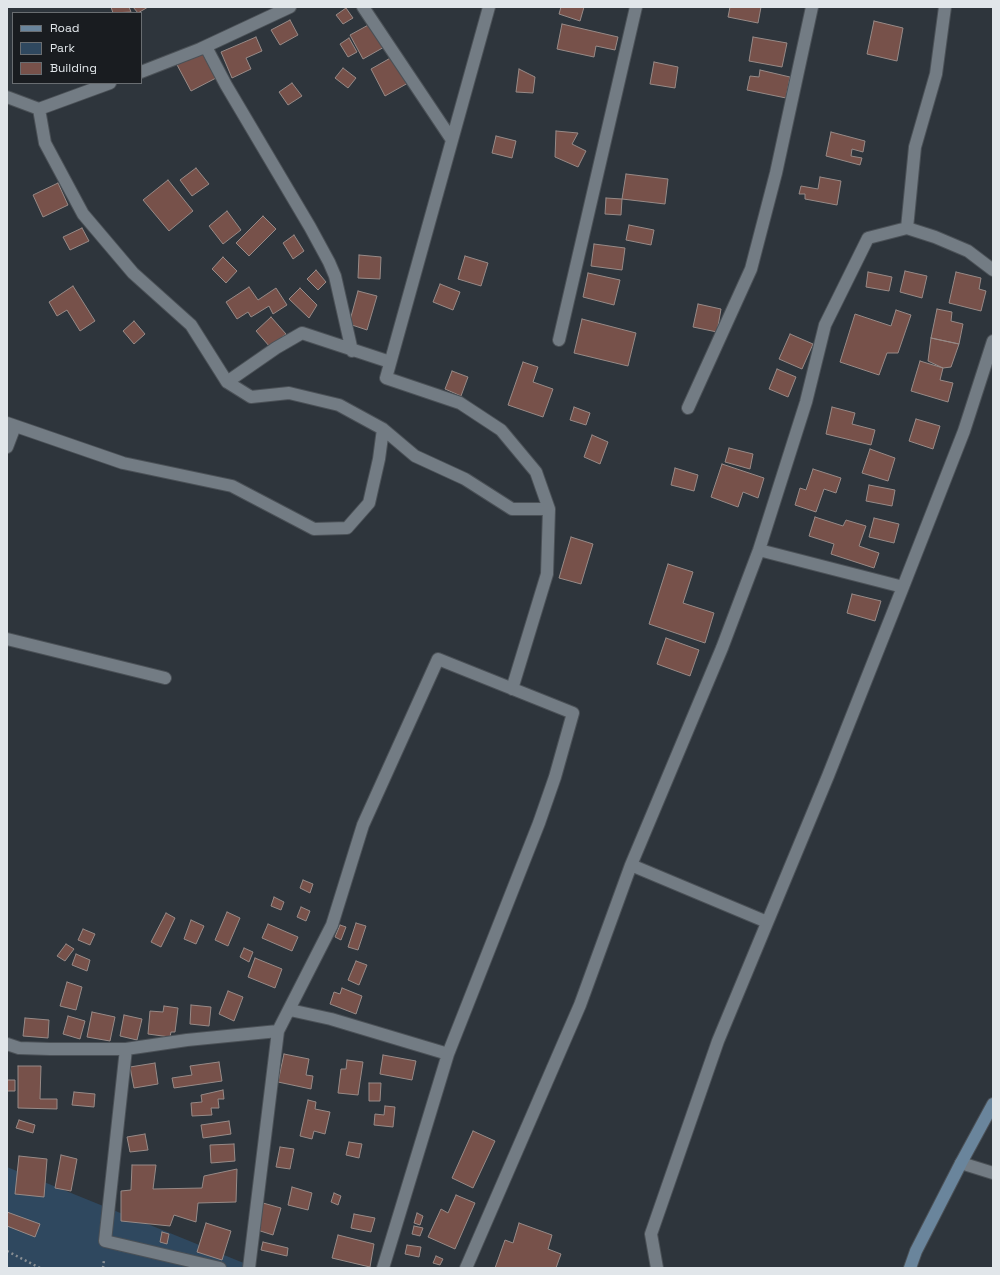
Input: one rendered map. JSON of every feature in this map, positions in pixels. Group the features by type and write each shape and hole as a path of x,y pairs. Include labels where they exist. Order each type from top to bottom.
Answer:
{"street":[{"path":"142,72 206,46 290,7"},
{"path":"363,7 452,140"},
{"path":"489,7 386,378 460,403 501,430 536,472 549,509 547,574 512,689"},
{"path":"559,340 636,7"},
{"path":"688,408 751,269 776,173 812,7"},
{"path":"907,228 915,147 936,74 941,8"},
{"path":"206,46 226,86 310,227 329,262 335,276 352,351"},
{"path":"7,97 39,109 107,84"},
{"path":"39,109 45,143 83,214 134,274 191,325 226,382 251,397 289,393 339,405 383,429 415,456 465,479 512,509 549,509"},
{"path":"466,1268 580,1004 631,865 722,648 760,550 806,402 825,324 868,238 907,228 935,237 968,251 993,270"},
{"path":"226,382 276,348 302,333 352,351 390,362"},
{"path":"657,1268 651,1234 718,1041 828,776 904,587 964,431 993,341"},
{"path":"7,447 11,425 123,463 232,486 314,529 347,528 369,503 380,459 383,429"},
{"path":"760,550 904,587"},
{"path":"7,639 165,678"},
{"path":"249,1268 278,1031 332,925 363,825 438,660 573,713 555,777 539,823 448,1054 384,1268"},
{"path":"631,865 767,922"},
{"path":"290,1010 332,1019 448,1054"},
{"path":"7,1044 19,1048 126,1049 187,1040 278,1031"},
{"path":"126,1049 105,1241 220,1268"},
{"path":"910,1268 916,1251 993,1104"},
{"path":"961,1163 993,1173"}],"path":[{"path":"7,1251 40,1268"}],"green space":[{"path":"7,1167 256,1268 7,1268"}],"building":[{"path":"111,7 129,7 131,12 113,12"},
{"path":"133,7 148,7 140,12 137,12"},
{"path":"561,7 584,7 580,21 559,14"},
{"path":"730,7 761,7 758,23 728,17"},
{"path":"346,8 353,18 343,24 336,15"},
{"path":"290,20 298,35 280,45 271,30"},
{"path":"874,21 903,28 897,61 867,54"},
{"path":"372,23 386,46 363,59 350,35"},
{"path":"562,24 618,37 615,50 596,46 594,57 557,49"},
{"path":"256,37 262,51 246,58 251,69 232,78 221,52"},
{"path":"753,37 787,43 782,67 749,61"},
{"path":"349,38 357,52 348,57 340,44"},
{"path":"201,51 216,78 191,91 175,61"},
{"path":"394,56 408,83 385,96 371,69"},
{"path":"654,62 678,67 675,88 650,84"},
{"path":"343,68 356,78 348,88 335,78"},
{"path":"519,69 535,77 533,93 516,92"},
{"path":"760,70 790,77 786,98 747,90 750,76 759,77"},
{"path":"292,83 302,96 288,105 279,92"},
{"path":"556,131 578,133 572,144 586,151 578,167 555,157"},
{"path":"831,132 865,141 863,152 852,149 851,156 862,158 860,165 826,156"},
{"path":"496,136 516,141 512,158 492,153"},
{"path":"196,168 209,184 192,196 180,180"},
{"path":"626,174 668,179 665,204 622,199"},
{"path":"820,177 841,181 837,205 805,199 805,194 799,194 801,186 818,189"},
{"path":"168,180 193,211 169,231 143,200"},
{"path":"58,183 68,205 43,217 33,195"},
{"path":"606,198 622,199 621,215 605,214"},
{"path":"227,211 241,230 223,244 209,226"},
{"path":"263,216 276,229 249,256 236,243"},
{"path":"629,225 654,230 651,245 626,240"},
{"path":"82,228 89,241 70,250 63,237"},
{"path":"294,235 304,251 293,259 283,243"},
{"path":"594,244 625,248 622,270 591,266"},
{"path":"359,255 381,257 380,279 358,278"},
{"path":"465,256 488,263 481,286 458,279"},
{"path":"223,257 237,271 226,283 212,269"},
{"path":"316,270 326,282 318,290 307,279"},
{"path":"905,271 927,276 922,298 900,292"},
{"path":"868,272 892,277 889,291 866,287"},
{"path":"956,272 981,278 979,289 986,291 981,311 949,303"},
{"path":"588,273 620,280 614,305 583,297"},
{"path":"440,284 460,292 453,310 433,302"},
{"path":"73,286 95,321 80,331 67,310 57,316 49,302"},
{"path":"249,287 258,300 276,288 287,305 273,314 269,306 251,317 248,312 237,319 226,302"},
{"path":"300,288 317,305 309,318 289,299"},
{"path":"358,291 377,296 367,330 349,324"},
{"path":"698,304 721,309 717,332 693,327"},
{"path":"937,309 952,312 951,321 963,324 959,344 931,338"},
{"path":"896,310 911,315 898,353 887,353 879,375 840,362 855,314 891,326"},
{"path":"271,317 286,334 270,347 256,331"},
{"path":"582,319 636,333 628,366 574,353"},
{"path":"134,321 145,334 134,344 123,331"},
{"path":"790,334 813,344 802,369 779,359"},
{"path":"931,338 959,344 951,367 943,368 928,361"},
{"path":"920,361 943,368 940,380 953,383 948,402 911,391"},
{"path":"523,362 538,367 533,382 553,389 543,417 508,405"},
{"path":"777,369 796,377 788,397 769,389"},
{"path":"452,371 468,377 461,396 445,389"},
{"path":"574,407 590,413 586,425 570,420"},
{"path":"832,407 855,413 852,424 875,430 871,445 826,434"},
{"path":"916,419 940,426 933,449 909,441"},
{"path":"592,435 608,442 600,464 584,457"},
{"path":"729,448 753,454 750,469 725,462"},
{"path":"870,449 895,458 888,481 862,473"},
{"path":"722,464 764,478 758,498 743,492 738,507 711,497"},
{"path":"675,468 698,475 694,491 671,485"},
{"path":"813,469 841,478 836,493 824,489 816,512 795,505 800,488 806,490"},
{"path":"869,485 895,490 892,506 866,501"},
{"path":"815,517 843,526 846,520 866,526 859,546 879,553 874,568 831,554 834,544 809,536"},
{"path":"874,518 899,524 894,543 869,537"},
{"path":"571,537 593,544 581,584 559,578"},
{"path":"668,564 693,572 683,603 714,613 705,643 649,624"},
{"path":"852,594 881,601 875,621 847,613"},
{"path":"666,638 699,650 690,676 657,664"},
{"path":"303,880 313,884 310,893 300,888"},
{"path":"274,897 284,902 281,910 271,906"},
{"path":"301,907 310,911 306,921 297,917"},
{"path":"227,912 240,918 228,946 215,940"},
{"path":"166,913 175,918 161,947 151,942"},
{"path":"191,920 204,926 196,944 184,939"},
{"path":"356,923 366,926 358,950 348,947"},
{"path":"268,924 298,937 292,951 262,938"},
{"path":"340,925 346,927 341,940 335,937"},
{"path":"83,929 95,934 90,945 78,940"},
{"path":"66,944 74,949 65,961 57,956"},
{"path":"244,948 253,952 249,962 240,957"},
{"path":"76,954 90,960 87,971 72,965"},
{"path":"255,958 282,969 275,988 248,977"},
{"path":"356,961 367,965 359,985 348,980"},
{"path":"67,982 82,987 76,1010 60,1006"},
{"path":"342,988 362,996 356,1014 330,1004 334,992 340,994"},
{"path":"228,991 243,997 234,1021 219,1014"},
{"path":"191,1005 211,1007 209,1026 190,1024"},
{"path":"164,1006 178,1008 175,1032 171,1032 170,1037 148,1034 150,1011 163,1012"},
{"path":"92,1012 115,1017 110,1041 87,1037"},
{"path":"124,1015 142,1019 137,1040 120,1036"},
{"path":"68,1016 85,1021 80,1039 63,1034"},
{"path":"25,1018 49,1020 48,1038 23,1036"},
{"path":"284,1054 309,1059 306,1075 313,1076 311,1089 278,1082"},
{"path":"383,1055 416,1061 412,1080 380,1074"},
{"path":"347,1060 363,1062 358,1095 338,1093 341,1069 346,1069"},
{"path":"219,1062 222,1081 174,1088 172,1078 192,1075 190,1066"},
{"path":"155,1063 158,1084 134,1088 130,1067"},
{"path":"18,1066 41,1066 40,1099 57,1099 57,1109 18,1108"},
{"path":"7,1080 15,1080 15,1091 7,1091"},
{"path":"369,1083 381,1083 380,1101 369,1101"},
{"path":"223,1090 224,1099 218,1099 219,1108 211,1108 212,1115 192,1116 191,1103 202,1102 201,1095"},
{"path":"74,1092 95,1094 94,1107 72,1105"},
{"path":"308,1100 316,1102 315,1109 330,1112 325,1134 314,1131 312,1139 300,1136"},
{"path":"385,1106 395,1107 393,1127 374,1125 375,1114 384,1115"},
{"path":"19,1120 35,1125 33,1133 16,1128"},
{"path":"229,1121 231,1134 203,1138 201,1125"},
{"path":"473,1131 495,1141 473,1188 452,1178"},
{"path":"145,1134 148,1150 130,1152 127,1137"},
{"path":"349,1142 362,1144 359,1158 346,1155"},
{"path":"234,1144 235,1161 211,1163 210,1145"},
{"path":"280,1147 294,1149 290,1169 276,1167"},
{"path":"61,1155 77,1159 71,1191 55,1188"},
{"path":"19,1156 47,1159 44,1197 15,1194"},
{"path":"132,1165 156,1165 153,1189 202,1188 204,1176 237,1169 236,1202 198,1203 196,1222 174,1215 170,1226 121,1221 121,1191 131,1190"},
{"path":"292,1187 312,1193 308,1210 288,1205"},
{"path":"334,1193 341,1196 338,1205 331,1202"},
{"path":"456,1195 475,1203 455,1249 428,1237 441,1209 448,1213"},
{"path":"263,1203 281,1208 273,1235 254,1229"},
{"path":"7,1212 40,1224 35,1237 7,1226"},
{"path":"417,1213 423,1216 420,1225 414,1223"},
{"path":"354,1214 375,1218 371,1232 351,1228"},
{"path":"206,1223 231,1231 222,1260 197,1252"},
{"path":"519,1223 552,1235 548,1249 561,1254 556,1268 495,1268 505,1240 513,1243"},
{"path":"414,1226 423,1228 420,1236 412,1234"},
{"path":"162,1232 169,1234 167,1244 160,1242"},
{"path":"338,1235 374,1244 370,1267 332,1258"},
{"path":"263,1242 288,1248 287,1256 261,1250"},
{"path":"407,1245 421,1247 419,1257 405,1254"},
{"path":"436,1256 443,1259 440,1265 433,1263"}]}
